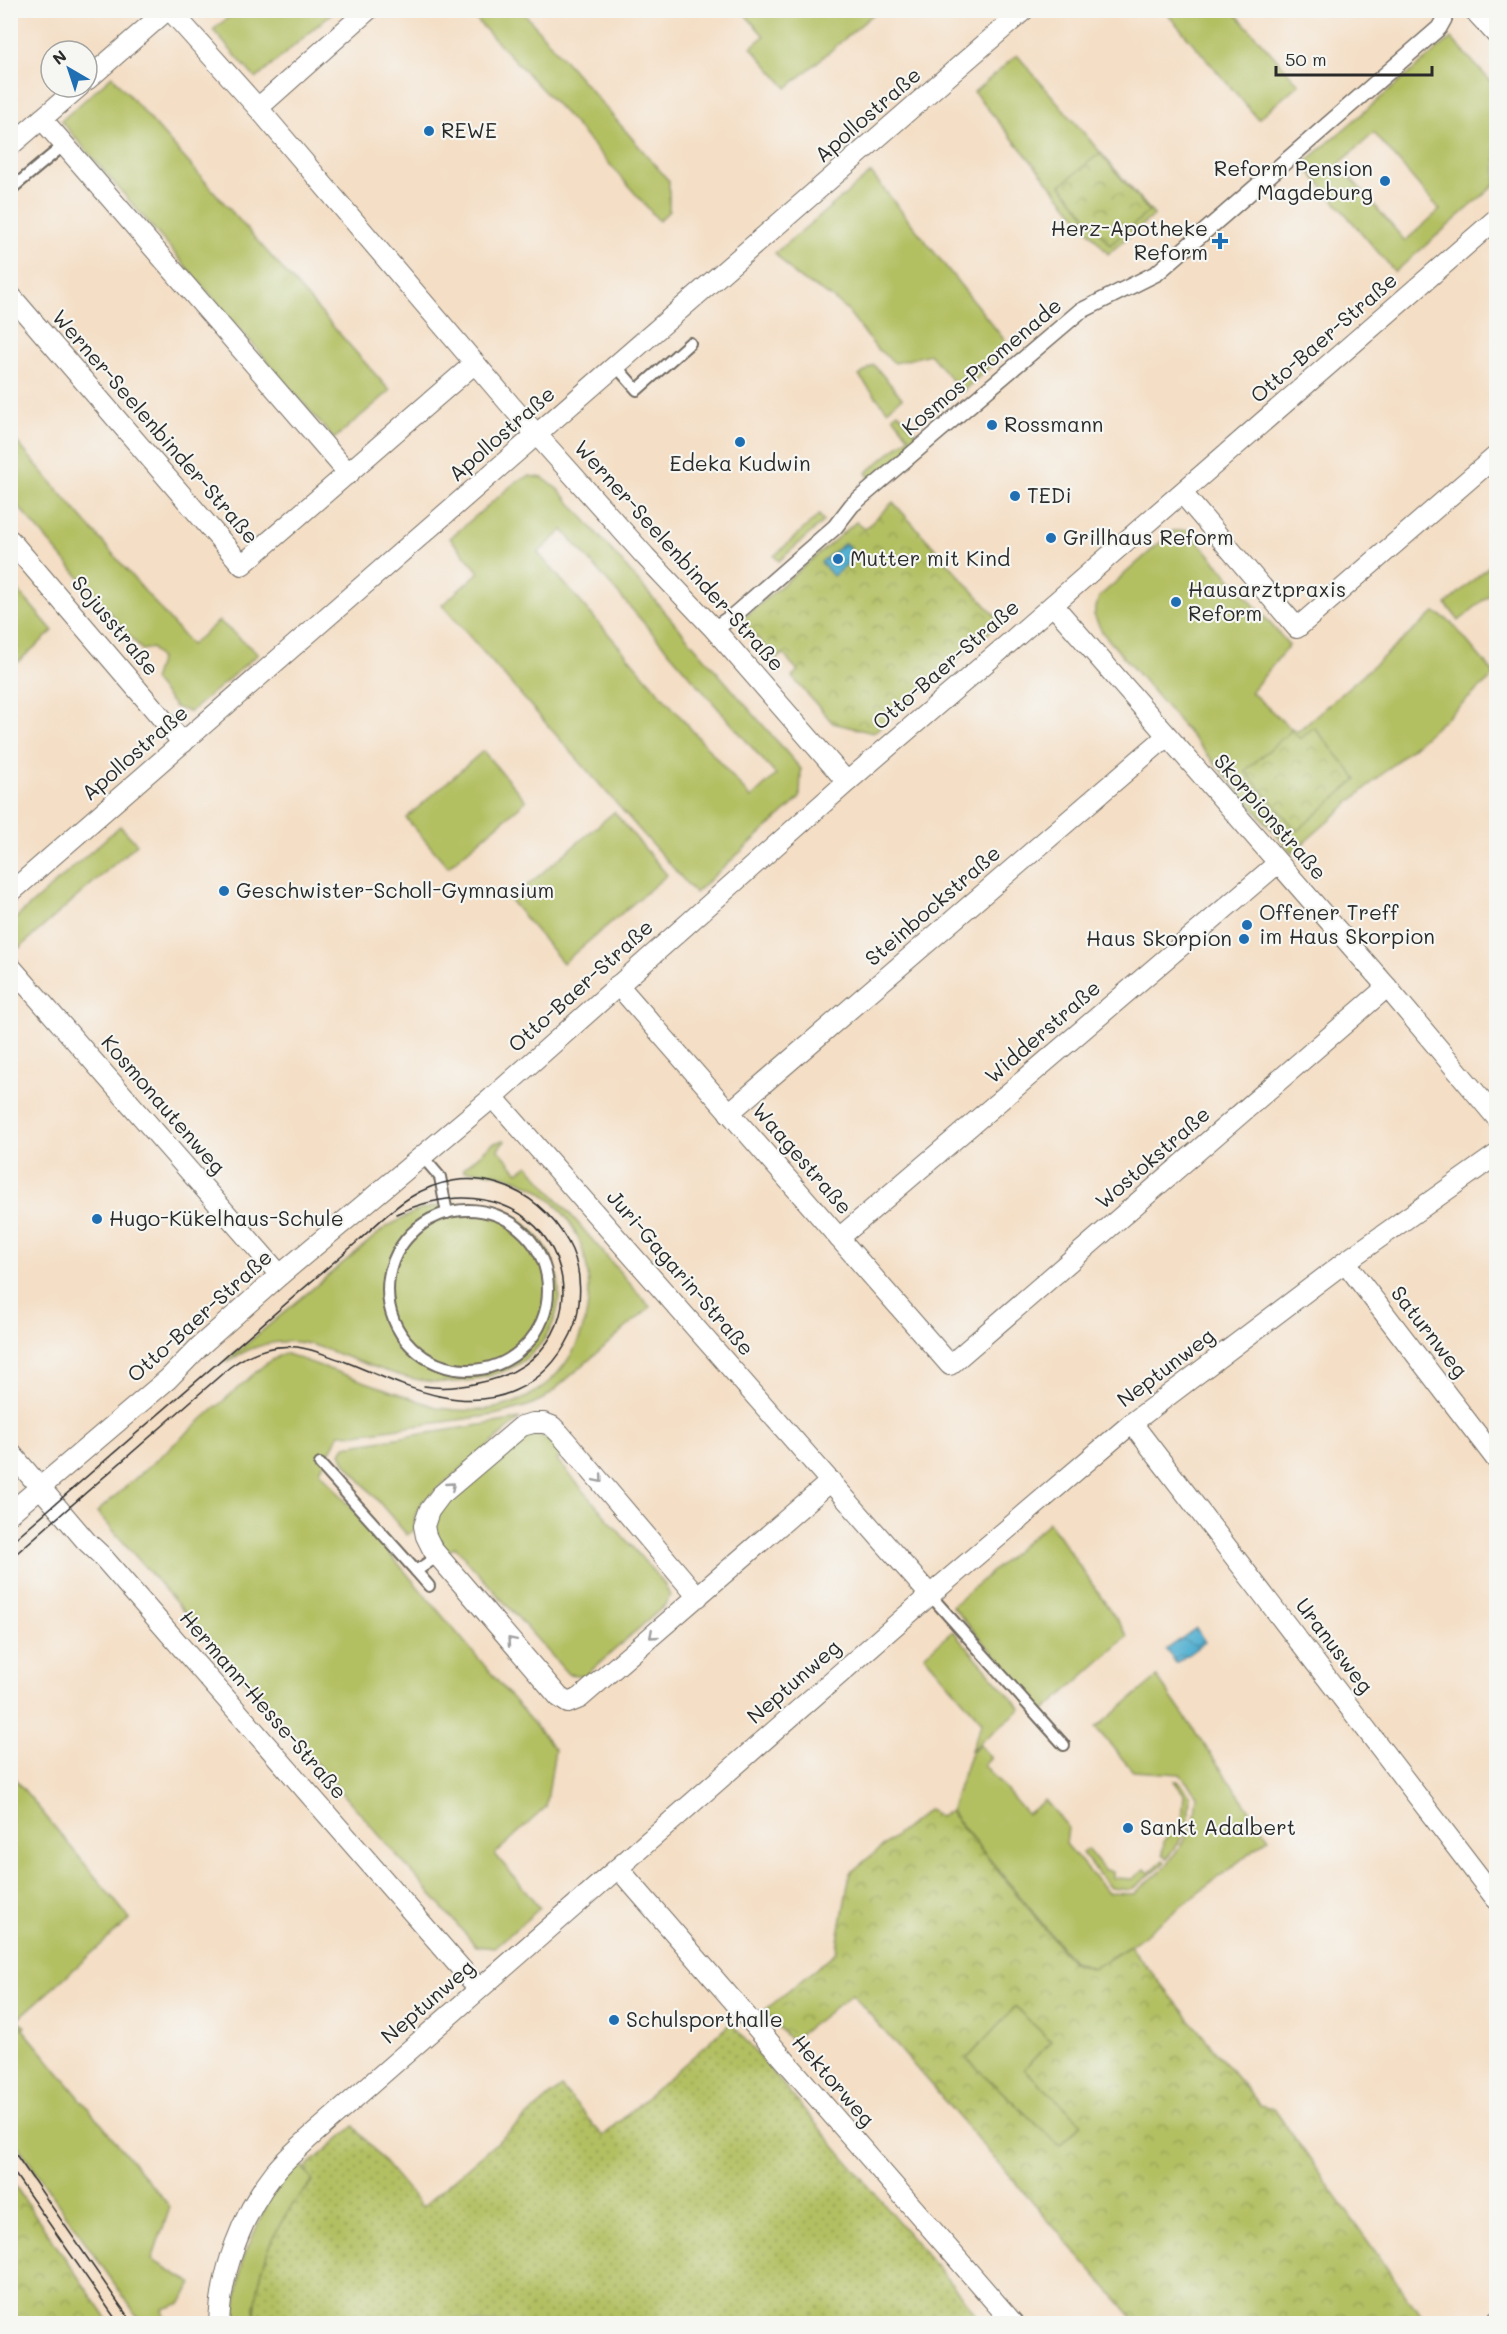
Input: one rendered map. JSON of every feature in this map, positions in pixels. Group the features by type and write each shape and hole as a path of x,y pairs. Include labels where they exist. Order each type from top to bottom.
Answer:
{"street":[{"name":"Werner-Seelenbinder-Straße","path":"99,70 168,10 258,108 475,363 645,556 714,629 847,782"},
{"path":"258,108 368,10"},
{"name":"Apollostraße","path":"10,893 1024,10"},
{"name":"Kosmos-Promenade","path":"714,629 732,617 835,527 852,505 1078,312 1129,289 1156,273 1226,215 1439,28 1444,19 1444,10"},
{"path":"1474,10 1497,34"},
{"path":"10,146 65,99"},
{"path":"42,119 349,474"},
{"name":"Otto-Baer-Straße","path":"10,1513 168,1379 200,1346 280,1275 493,1096 847,782 1497,219"},
{"name":"Werner-Seelenbinder-Straße","path":"10,295 242,565 475,363"},
{"path":"1182,493 1297,628 1497,456"},
{"name":"Sojusstraße","path":"10,540 183,743"},
{"name":"Skorpionstraße","path":"1053,605 1387,987 1497,1117"},
{"name":"Steinbockstraße","path":"729,1113 1167,736"},
{"name":"Widderstraße","path":"839,1238 1278,863"},
{"name":"Kosmonautenweg","path":"10,966 280,1275"},
{"name":"Waagestraße","path":"618,985 950,1365"},
{"name":"Wostokstraße","path":"950,1365 1387,987"},
{"name":"Juri-Gagarin-Straße","path":"493,1096 930,1595"},
{"name":"Neptunweg","path":"219,2324 225,2285 236,2244 254,2205 275,2171 308,2139 930,1595 1132,1423 1345,1262 1497,1155"},
{"name":"Saturnweg","path":"1345,1262 1497,1460"},
{"path":"698,1597 560,1434 552,1426 541,1422 529,1424 514,1431 441,1495 432,1505 425,1522 425,1533 438,1556 559,1697 568,1703 580,1698 698,1597 831,1481"},
{"name":"Uranusweg","path":"1132,1423 1497,1899"},
{"name":"Hermann-Hesse-Straße","path":"10,1452 479,1989"},
{"name":"Hektorweg","path":"618,1868 1014,2324"}],"lane":[{"path":"10,190 64,145"},
{"path":"616,366 637,390 690,344"},
{"path":"422,1156 440,1176 447,1213"},
{"path":"481,1211 510,1221 533,1242 546,1269 549,1299 538,1330 519,1352 491,1367 462,1371 431,1362 404,1339 393,1316 388,1287 395,1256 415,1229 429,1219 447,1213 481,1211"},
{"path":"320,1464 429,1586"},
{"path":"416,1571 438,1556"},
{"path":"930,1595 1064,1745"}],"green space":[{"path":"236,11 334,11 256,79 213,30"},
{"path":"468,11 522,11 669,181 669,211 659,221 573,122"},
{"path":"742,11 877,11 787,88 751,47 764,36"},
{"path":"1165,11 1233,11 1299,84 1258,119"},
{"path":"1451,38 1496,87 1496,184 1395,272 1303,164","holes":["1374,133 1440,210 1405,241 1339,164"]},
{"path":"1017,55 1154,215 1108,254 974,92"},
{"path":"112,76 390,391 334,439 61,121 86,99 99,99 99,87"},
{"path":"1100,153 1149,211 1110,245 1061,185"},
{"path":"871,173 1006,342 1000,348 1005,353 962,392 930,354 895,363 876,348 847,310 830,296 796,276 775,253"},
{"path":"874,365 902,398 887,410 859,376"},
{"path":"898,412 921,439 871,480 866,473 909,437 893,416"},
{"path":"10,434 191,645 219,621 258,654 190,712 175,707 153,680 160,659 152,648 142,650 11,498"},
{"path":"529,476 543,478 560,491 801,769 800,798 695,893 442,605 479,572 450,538 517,481","holes":["563,530 776,775 751,798 538,553"]},
{"path":"893,502 1001,622 873,733 833,723 792,677 798,671 783,654 776,659 741,620 856,522 865,529"},
{"path":"819,515 824,521 779,561 774,556"},
{"path":"1188,530 1289,645 1251,692 1289,727 1298,731 1435,612 1451,622 1495,675 1292,853 1102,632 1094,615 1099,597 1173,531"},
{"path":"1496,560 1496,589 1459,621 1446,604"},
{"path":"10,581 53,631 11,668 10,668"},
{"path":"1314,727 1357,779 1297,831 1245,771 1292,730 1300,739"},
{"path":"483,751 526,801 448,867 406,818"},
{"path":"614,812 667,875 563,963 510,900"},
{"path":"120,826 137,844 19,948 11,929 17,917"},
{"path":"505,1141 498,1149 518,1172 528,1165 650,1307 545,1398 528,1406 494,1415 356,1434 339,1434 320,1471 555,1749 546,1807 495,1854 540,1908 494,1948 476,1946 97,1512 264,1365 284,1353 439,1408 502,1406 547,1383 576,1345 588,1299 583,1252 561,1211 521,1181 464,1171 463,1169 492,1144"},
{"path":"474,1202 503,1210 526,1225 544,1245 555,1268 559,1293 555,1318 542,1342 520,1363 473,1380 438,1382 406,1377 314,1345 290,1342 270,1343 257,1347 225,1362 386,1227 419,1210"},
{"path":"520,1419 421,1503 415,1516 414,1530 407,1535 345,1462 341,1453 345,1446"},
{"path":"527,1434 545,1437 563,1453 557,1460 665,1585 670,1596 664,1606 585,1676 568,1674 455,1547 447,1552 437,1535 436,1525 442,1507"},
{"path":"1049,1522 1128,1636 1044,1711 952,1606"},
{"path":"953,1631 1021,1709 971,1750 982,1722 924,1655"},
{"path":"1157,1677 1269,1838 1130,1946 1093,1968 1073,1961 950,1811 971,1753 980,1745 991,1758 984,1765 1027,1814 1045,1800 1068,1827 1066,1844 1108,1893 1134,1894 1167,1865 1194,1826 1197,1795 1180,1774 1133,1771 1096,1728"},
{"path":"11,1774 130,1919 17,2020 170,2207 152,2260 192,2283 182,2303 163,2309 166,2323 142,2323 11,2136"},
{"path":"1174,1781 1178,1781 1190,1795 1188,1829 1167,1858 1163,1854 1164,1840 1182,1824 1184,1794"},
{"path":"929,1809 939,1817 949,1811 1072,1962 1093,1969 1130,1946 1260,2106 1274,2109 1426,2323 1137,2323 852,1994 791,2041 764,2011 836,1952 850,1873","holes":["1015,2007 1051,2041 1024,2069 1082,2123 1060,2146 967,2059"]},
{"path":"1087,1849 1104,1870 1113,1871 1113,1878 1132,1879 1145,1869 1149,1873 1163,1860 1165,1862 1132,1890 1110,1888 1082,1853"},
{"path":"1015,2007 1051,2041 1024,2069 1082,2123 1060,2146 966,2059"},
{"path":"731,2023 984,2323 255,2323 257,2294 268,2250 291,2207 313,2182 305,2168 354,2126 422,2207 561,2087 603,2136"},
{"path":"299,2163 313,2181 289,2210 255,2306 255,2323 235,2324 243,2259 268,2201"},
{"path":"11,2179 13,2183 110,2323 11,2323"}],"water":[{"path":"845,543 856,557 833,576 821,562"},
{"path":"1196,1628 1205,1642 1176,1663 1166,1650"}],"tram line":[{"path":"10,1543 409,1198 431,1187 454,1181 476,1180 498,1184 538,1205 568,1242 579,1275 578,1312 571,1334 555,1360 532,1381 514,1391 492,1398 471,1400 448,1398 404,1386 308,1349 288,1346 261,1351 230,1367 10,1559"},
{"path":"396,1214 454,1199 502,1205 536,1227 557,1260 563,1297 552,1334 525,1365 478,1383 445,1387 424,1386"},
{"path":"10,2146 133,2324"},
{"path":"10,2167 119,2324"}],"place":[{"name":"REWE","path":"429,131"},
{"name":"Reform Pension Magdeburg","path":"1385,181"},
{"name":"Herz-Apotheke Reform","path":"1220,241"},
{"name":"Rossmann","path":"992,425"},
{"name":"Edeka Kudwin","path":"740,442"},
{"name":"TEDi","path":"1015,496"},
{"name":"Grillhaus Reform","path":"1051,538"},
{"name":"Mutter mit Kind","path":"838,559"},
{"name":"Hausarztpraxis Reform","path":"1176,602"},
{"name":"Geschwister-Scholl-Gymnasium","path":"224,891"},
{"name":"Offener Treff im Haus Skorpion","path":"1247,925"},
{"name":"Haus Skorpion","path":"1244,939"},
{"name":"Hugo-Kükelhaus-Schule","path":"97,1219"},
{"name":"Sankt Adalbert","path":"1128,1828"},
{"name":"Schulsporthalle","path":"614,2020"}]}
